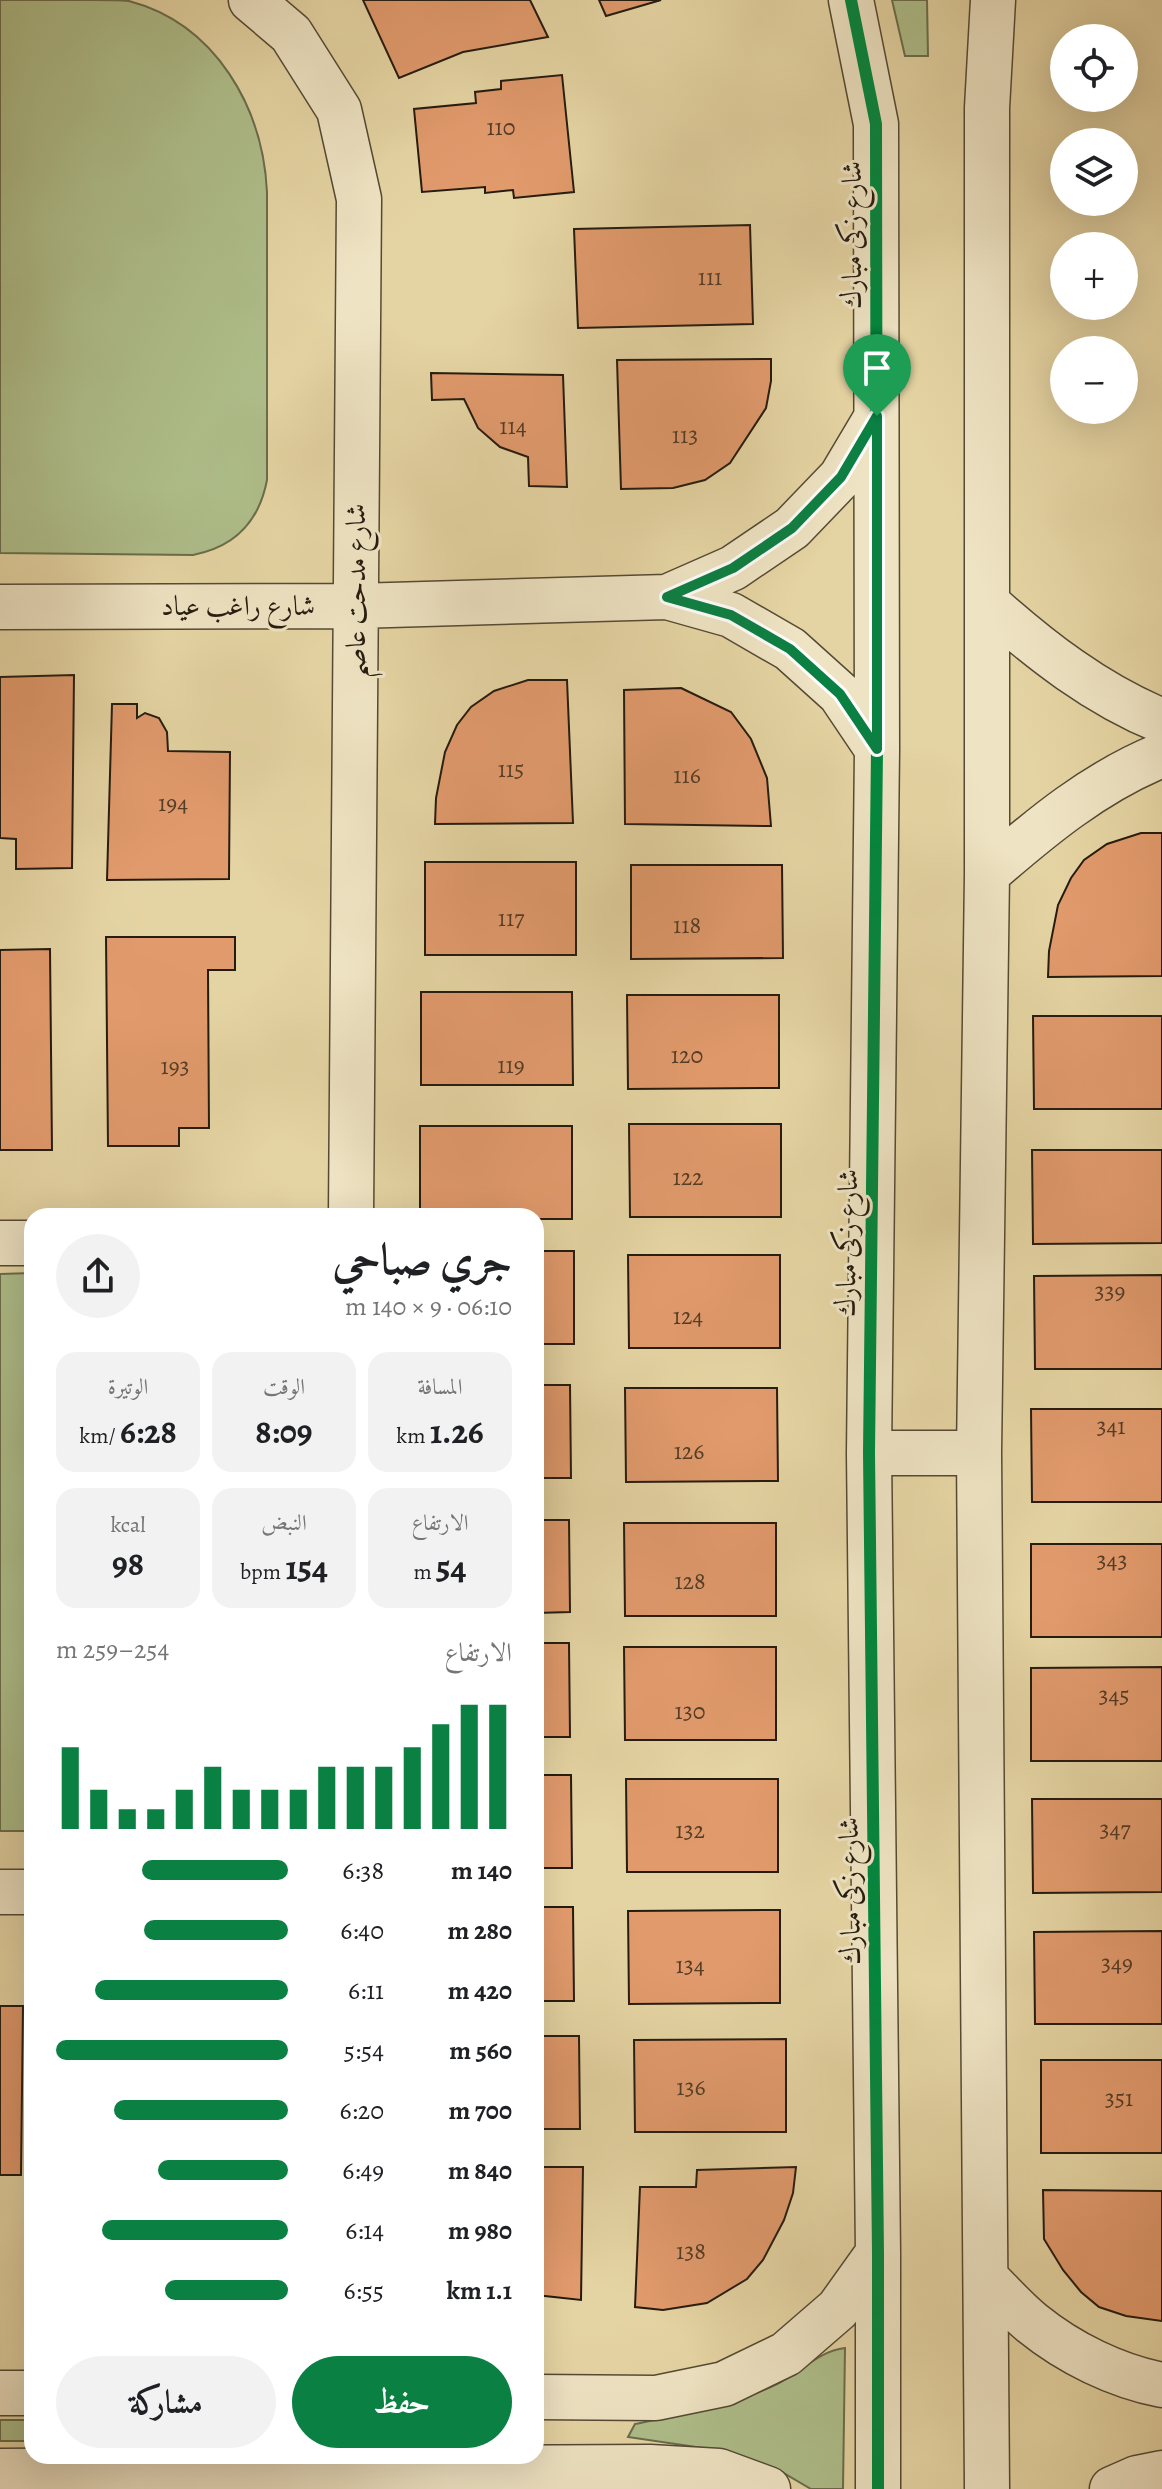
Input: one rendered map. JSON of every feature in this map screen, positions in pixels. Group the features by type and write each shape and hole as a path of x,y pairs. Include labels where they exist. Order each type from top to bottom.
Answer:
{"street":[{"name":"شارع مدحت عاصم","path":"251,0 291,34 339,110 359,199 351,1208"},
{"name":"شارع زكى مبارك","path":"851,0 876,124 877,749 869,1453 878,2489"},
{"path":"987,2489 979,1453 987,874 987,108 993,0"},
{"name":"شارع راغب عياد","path":"667,597 733,568 792,528 841,477 877,416"},
{"name":"شارع راغب عياد","path":"0,607 356,606 667,597 731,615 790,649 840,694 877,749"},
{"path":"987,603 1035,646 1087,683 1162,721"},
{"path":"987,874 1035,831 1087,794 1162,755"},
{"path":"0,1243 24,1243"},
{"path":"869,1453 979,1453"},
{"path":"0,1892 24,1892"},
{"path":"544,2397 656,2398 724,2384 786,2354 838,2309 878,2253"},
{"path":"987,2279 1032,2323 1084,2358 1141,2381 1162,2385"},
{"path":"0,2393 24,2393"},
{"path":"0,2471 650,2467 719,2471 768,2489"},
{"path":"1112,2489 1137,2478 1162,2473"}],"green space":[{"path":"0,0 129,1 160,12 210,49 245,101 256,130 267,192 267,480 251,520 233,539 221,546 193,555 0,553"},
{"path":"892,0 927,0 928,56 905,56"},
{"path":"24,1273 24,1831 0,1831 0,1274"},
{"path":"845,2348 843,2489 811,2489 780,2471 730,2452 628,2437 635,2424 708,2408 762,2391 827,2353"},
{"path":"0,2420 24,2420 24,2441 0,2441"}],"building":[{"path":"363,0 530,0 548,37 463,52 399,78"},
{"path":"599,0 661,0 606,16"},
{"path":"562,75 574,192 514,198 513,190 485,193 485,187 422,192 414,109 476,103 475,92 501,89 501,81"},
{"path":"750,225 753,324 578,328 574,229"},
{"path":"771,359 766,408 730,463 705,480 673,488 621,489 617,360"},
{"path":"431,373 563,375 567,487 529,486 528,457 500,447 478,428 464,399 432,400"},
{"path":"74,675 72,868 16,869 16,839 0,838 0,677"},
{"path":"528,680 567,680 573,823 435,824 436,798 445,752 457,725 471,707 494,691"},
{"path":"681,688 731,712 751,739 767,778 771,826 625,824 624,690"},
{"path":"112,704 137,704 137,718 145,713 159,718 167,732 168,751 230,752 229,879 107,880"},
{"path":"1141,833 1162,833 1162,976 1048,977 1049,951 1058,905 1071,878 1084,860 1107,844"},
{"path":"425,862 576,862 576,955 425,955"},
{"path":"631,865 782,865 783,958 631,959"},
{"path":"106,937 235,937 235,970 208,970 209,1128 179,1128 179,1146 108,1146"},
{"path":"50,949 52,1150 0,1150 0,950"},
{"path":"421,992 572,992 573,1085 421,1085"},
{"path":"627,995 779,995 779,1088 628,1089"},
{"path":"1033,1016 1162,1016 1162,1109 1034,1109"},
{"path":"629,1124 781,1124 781,1217 630,1217"},
{"path":"420,1126 572,1126 572,1219 544,1219 544,1208 420,1208"},
{"path":"1032,1150 1162,1150 1162,1243 1033,1244"},
{"path":"544,1251 574,1251 574,1344 544,1344"},
{"path":"628,1255 780,1255 780,1348 629,1348"},
{"path":"1162,1275 1162,1369 1035,1369 1034,1276"},
{"path":"544,1385 570,1385 571,1478 544,1478"},
{"path":"625,1388 777,1388 778,1481 626,1482"},
{"path":"1031,1409 1162,1409 1162,1502 1032,1502"},
{"path":"544,1520 569,1520 570,1612 544,1613"},
{"path":"624,1523 776,1523 776,1616 625,1616"},
{"path":"1031,1544 1162,1544 1162,1637 1031,1637"},
{"path":"544,1643 569,1643 570,1737 544,1737"},
{"path":"624,1647 776,1647 776,1740 625,1740"},
{"path":"1162,1667 1162,1761 1031,1761 1031,1668"},
{"path":"544,1775 571,1775 572,1868 544,1868"},
{"path":"626,1779 778,1779 778,1872 627,1872"},
{"path":"1032,1799 1162,1799 1162,1892 1033,1893"},
{"path":"544,1907 573,1907 574,2001 544,2001"},
{"path":"780,1910 780,2003 629,2004 628,1911"},
{"path":"1162,1931 1162,2024 1035,2024 1034,1932"},
{"path":"0,2006 23,2006 21,2175 0,2175"},
{"path":"544,2036 579,2036 580,2129 544,2129"},
{"path":"786,2039 786,2132 635,2132 634,2040"},
{"path":"1041,2060 1162,2060 1162,2153 1041,2153"},
{"path":"544,2167 583,2167 581,2300 544,2296"},
{"path":"796,2167 793,2193 784,2220 763,2260 747,2279 707,2303 663,2310 635,2307 640,2187 696,2187 697,2170"},
{"path":"1043,2190 1162,2191 1162,2321 1126,2316 1099,2307 1081,2292 1044,2239"}],"cycle path":[{"path":"851,0 876,124 877,749 869,1453 878,2489"}],"route":[{"path":"877,416 877,749 840,694 790,649 731,615 667,597 733,568 792,528 841,477 877,416"}]}
